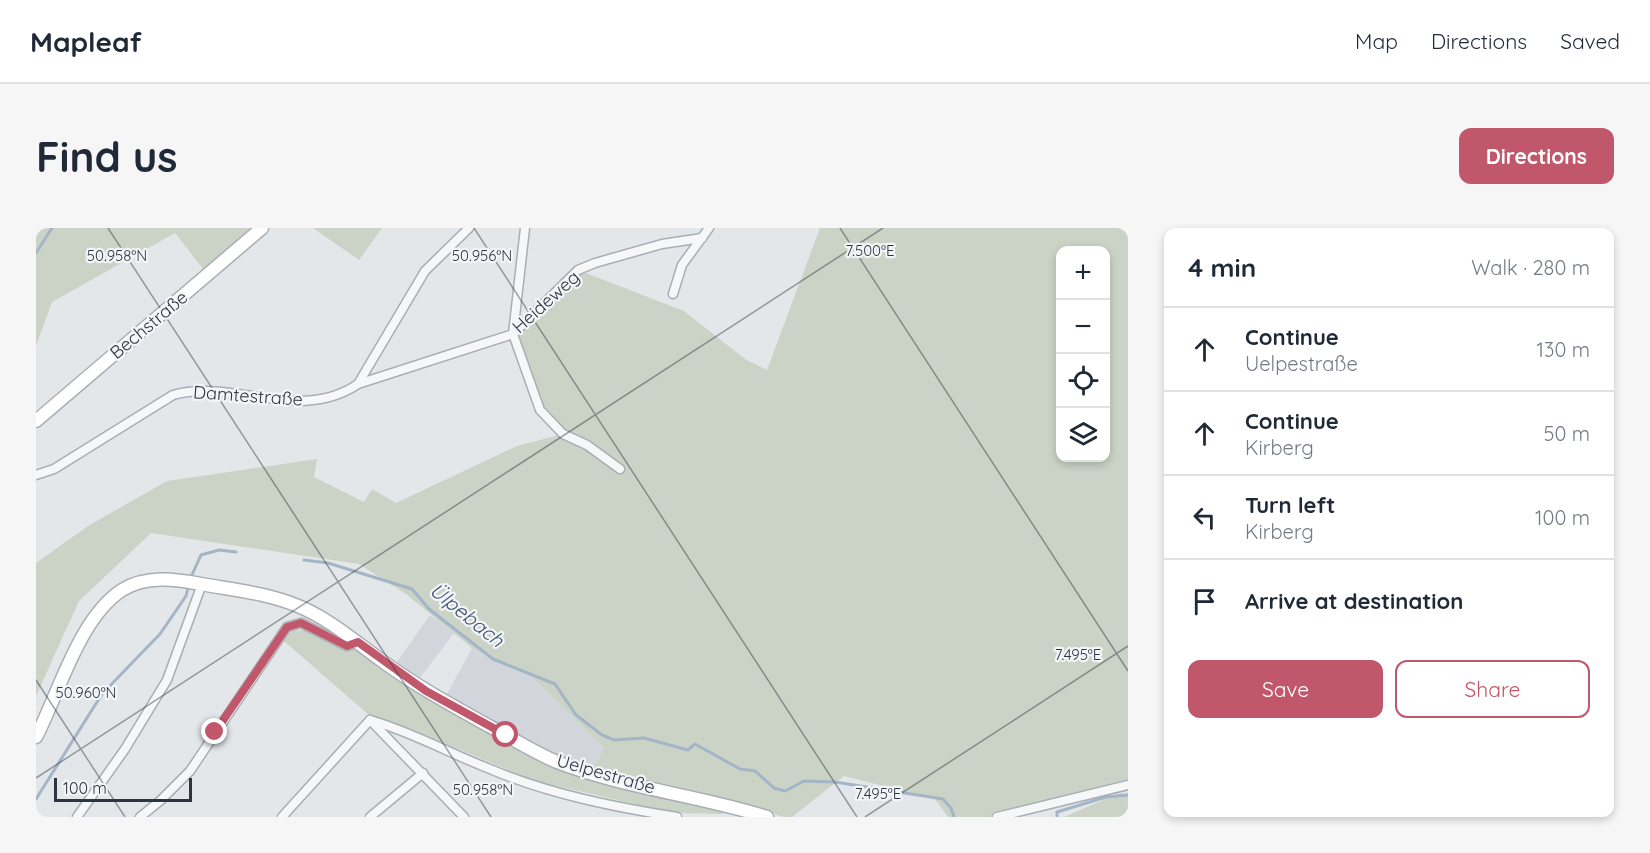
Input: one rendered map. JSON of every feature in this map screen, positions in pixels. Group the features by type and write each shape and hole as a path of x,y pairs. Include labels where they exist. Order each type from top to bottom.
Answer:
{"main road":[{"name":"Bechstraße","path":"36,421 262,228"},
{"name":"Uelpestraße","path":"36,737 70,661 104,605 122,590 144,582 166,579 195,582 244,589 298,606 358,642 426,691 523,746 556,761 584,771 744,814 767,817"}],"street":[{"path":"358,384 425,271 469,228"},
{"path":"525,228 513,334 540,410 563,434 587,445 620,469"},
{"path":"673,294 682,265 709,228"},
{"name":"Heideweg","path":"358,384 513,334 578,270 662,244 702,238"},
{"name":"Damtestraße","path":"36,475 54,469 140,414 183,392 192,390 279,400 323,401 342,395 358,384"},
{"path":"77,817 125,749 167,680 195,582"},
{"path":"140,817 170,792 190,771 287,627 301,623 347,646 358,642"},
{"path":"370,720 464,817"},
{"path":"282,817 370,720"},
{"path":"370,720 395,727 522,781 601,803 677,817"},
{"path":"369,817 423,773"},
{"path":"997,817 1128,785"}],"shaded area":[{"path":"36,228 254,228 204,270 175,233 52,302 36,346"},
{"path":"313,228 382,228 359,260"},
{"path":"820,228 1128,228 1128,785 997,817 948,817 935,799 844,776 792,817 784,817 697,791 593,768 604,748 531,676 472,648 406,594 359,564 151,533 79,601 36,696 36,563 88,526 167,481 317,459 314,477 364,502 372,489 396,503 517,446 563,434 540,410 513,334 578,270 684,311 745,359 767,370"},
{"path":"430,615 454,633 419,679 397,662"},
{"path":"308,630 362,653 528,753 723,807 723,814 672,813 532,780 416,731 370,716 284,641 292,631"},
{"path":"472,648 531,676 604,748 593,767 550,752 447,694"},
{"path":"1128,793 1128,817 1064,817 1117,794"}],"waterway":[{"path":"36,253 52,228"},
{"name":"Ülpebach","path":"191,577 201,555 219,550 236,552"},
{"name":"Ülpebach","path":"304,560 328,563 412,589 429,609 493,659 555,684 576,715 602,735 614,740 644,738 688,750 695,744 740,769 755,771 774,788 785,791 804,781 835,782 943,799 951,808 954,817"},
{"name":"Ülpebach","path":"36,799 102,694 160,634 186,596 189,584"},
{"path":"1057,817 1057,812 1106,797 1128,795"}],"route":[{"path":"215,732 287,627 301,623 347,646 358,642 426,691 506,735"}]}
